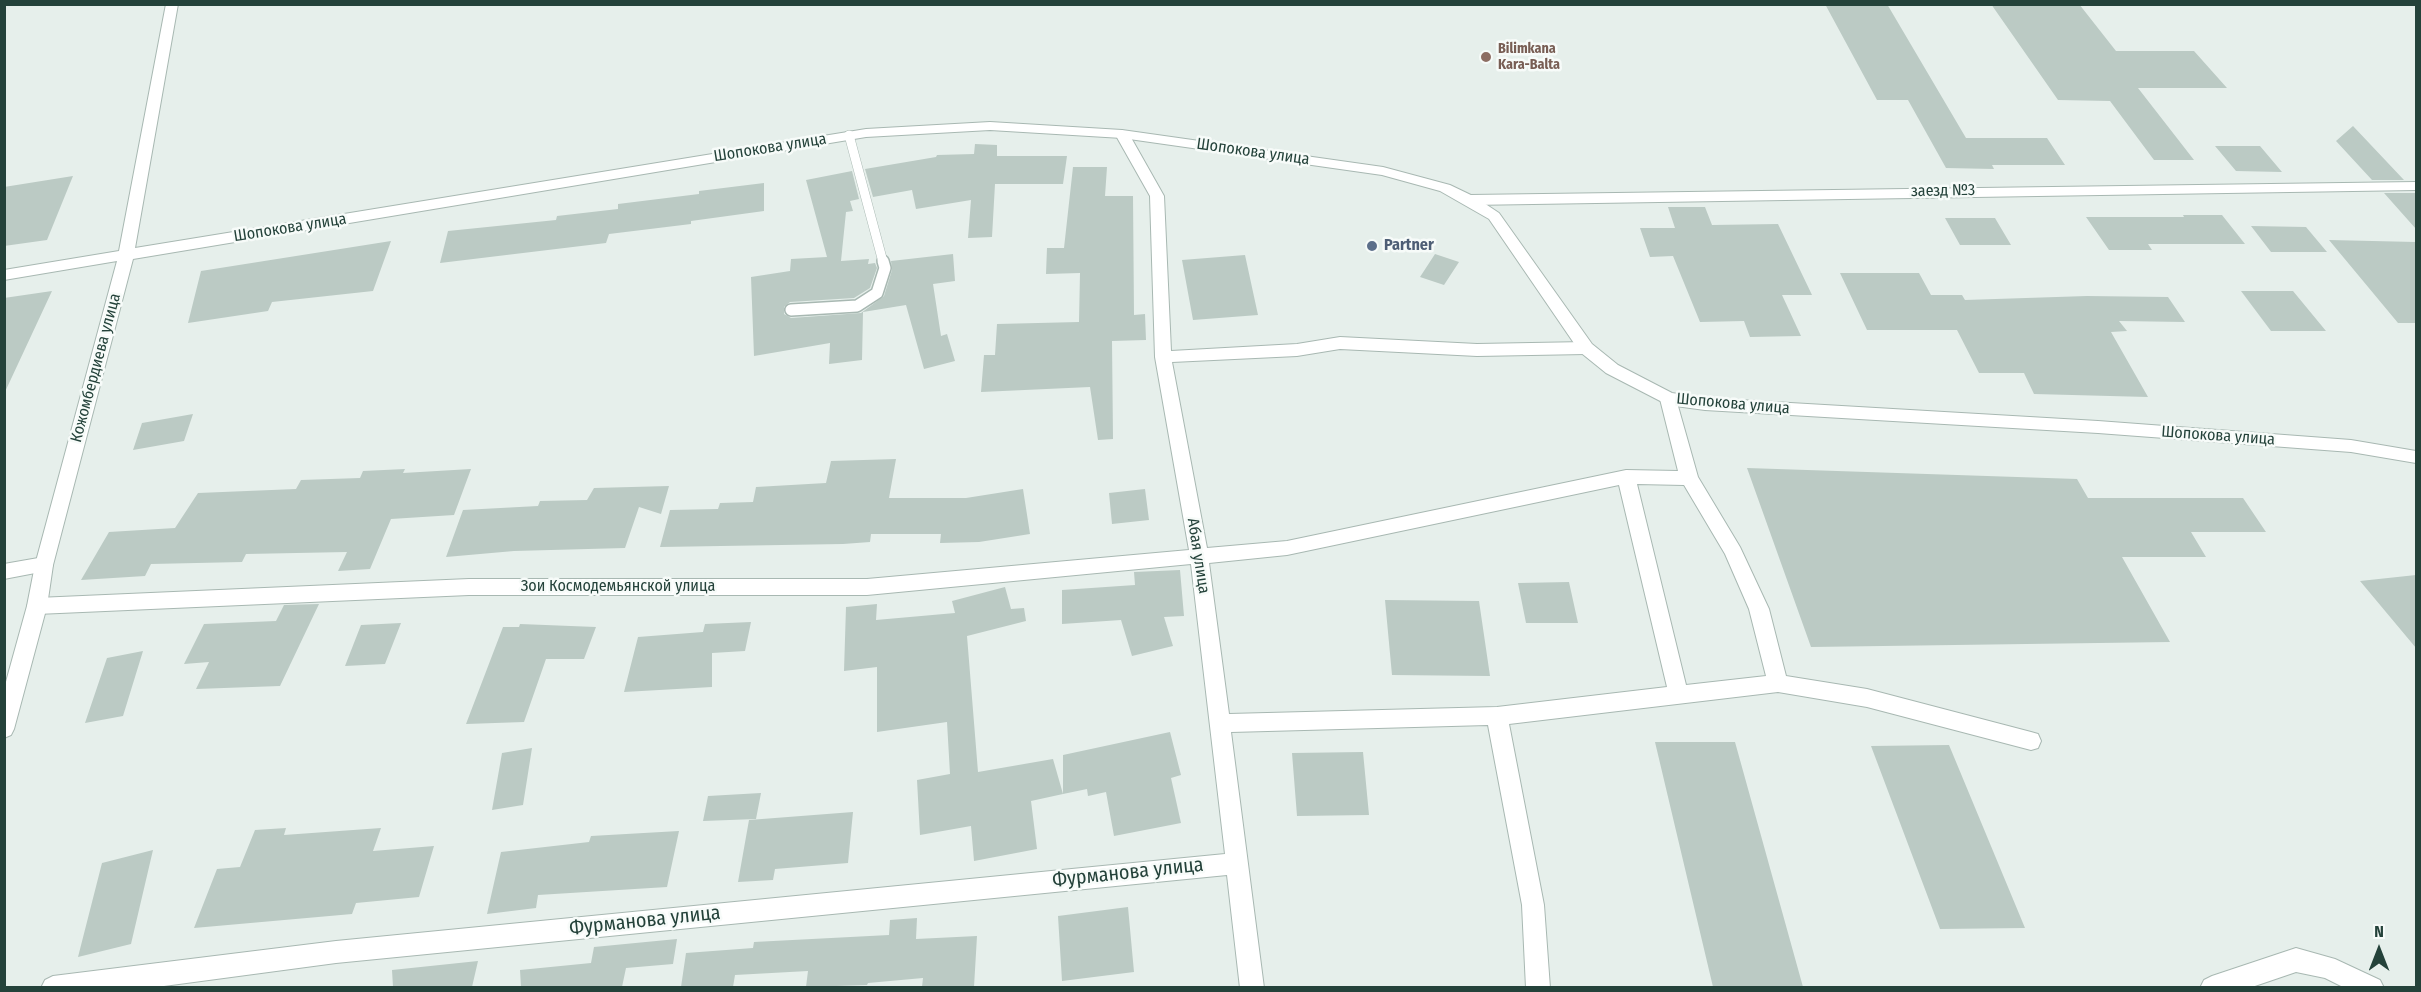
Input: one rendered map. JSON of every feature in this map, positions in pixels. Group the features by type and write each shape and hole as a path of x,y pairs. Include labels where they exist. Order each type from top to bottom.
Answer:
{"street":[{"name":"Кожомбердиева улица","path":"4,729 37,606 44,565 126,256 172,4"},
{"name":"Шопокова улица","path":"4,275 849,135 990,126 1122,134 1383,171 1445,188 1470,200 1494,216 1586,348 1612,369 1668,399 1705,404 2098,427 2316,444 2416,457"},
{"name":"Абая улица","path":"1122,134 1157,196 1163,357 1199,555 1252,987"},
{"name":"заезд №3","path":"1470,200 2416,186"},
{"path":"1163,357 1286,350 1340,343 1477,350 1586,348"},
{"path":"1668,399 1689,478 1733,552 1759,609 1778,683"},
{"path":"1626,477 1679,696"},
{"name":"Зои Космодемьянской улица","path":"37,606 469,587 867,587 1287,548 1626,477 1689,478"},
{"path":"4,572 44,565"},
{"path":"1220,723 1497,716 1778,683 1867,698 2031,741"},
{"path":"1497,716 1533,905 1538,987"},
{"name":"Фурманова улица","path":"53,987 336,952 1238,862"},
{"path":"2212,987 2296,960 2327,967 2372,987"}],"lane":[{"path":"791,310 857,306 878,293 885,268 849,135"}],"building":[{"path":"1825,4 1887,4 1966,138 2047,138 2065,165 1992,165 1994,169 1946,168 1908,100 1877,100"},
{"path":"1991,4 2079,4 2116,51 2194,51 2227,88 2138,88 2194,160 2154,160 2110,101 2058,100"},
{"path":"2353,126 2404,180 2372,180 2336,141"},
{"path":"975,144 997,145 997,156 1067,156 1063,184 995,184 992,237 968,238 971,200 916,209 912,190 873,197 865,169 937,155 974,154"},
{"path":"2215,146 2260,146 2282,172 2236,171"},
{"path":"1073,167 1107,167 1105,196 1133,196 1134,315 1145,314 1146,340 1112,341 1113,439 1098,440 1090,387 981,392 984,355 995,355 997,324 1079,322 1080,273 1046,274 1047,248 1064,248"},
{"path":"852,171 859,199 850,201 853,211 846,212 841,261 869,259 868,264 875,263 877,268 870,288 854,298 790,302 784,307 784,314 791,318 861,313 884,296 892,270 891,261 953,254 955,281 933,284 941,336 947,334 955,361 924,369 906,305 863,312 862,360 829,364 830,343 754,356 751,277 790,271 791,259 827,257 806,180"},
{"path":"73,176 47,240 4,246 4,187"},
{"path":"764,183 764,211 691,221 691,224 609,234 606,243 440,263 448,231 556,220 557,216 618,209 618,204"},
{"path":"2384,193 2416,193 2416,229"},
{"path":"1668,207 1705,207 1712,225 1778,224 1812,295 1782,295 1801,336 1750,337 1744,321 1700,322 1673,256 1650,257 1640,228 1675,228"},
{"path":"2183,215 2222,215 2245,244 2148,244 2152,250 2109,250 2086,217 2184,217"},
{"path":"1945,218 1995,218 2011,245 1960,245"},
{"path":"2251,226 2306,227 2327,252 2271,252"},
{"path":"2329,240 2416,242 2416,323 2398,323"},
{"path":"391,241 373,291 272,302 268,311 188,323 201,271"},
{"path":"1435,254 1459,262 1444,285 1420,277"},
{"path":"1245,255 1258,315 1193,320 1182,260"},
{"path":"1840,273 1919,273 1931,295 1962,295 1965,300 2087,296 2168,297 2185,322 2119,321 2127,331 2111,332 2148,397 2034,394 2024,373 1979,373 1957,330 1867,330"},
{"path":"52,291 4,394 4,298"},
{"path":"2241,291 2293,291 2326,331 2271,331"},
{"path":"193,414 184,441 133,450 142,423"},
{"path":"896,459 889,498 966,498 1023,489 1030,534 979,542 940,543 941,534 871,534 870,542 843,544 660,547 670,510 718,509 720,503 753,502 756,487 826,483 831,461"},
{"path":"1747,468 2077,479 2088,498 2243,498 2266,532 2191,532 2206,557 2122,557 2170,642 1811,647"},
{"path":"405,469 403,473 471,469 454,515 391,519 370,569 338,571 347,552 246,554 242,562 151,564 145,576 81,580 109,532 175,528 198,493 296,489 301,480 360,478 363,471"},
{"path":"669,486 661,514 639,507 625,548 514,551 446,557 463,510 538,506 540,501 587,500 594,488"},
{"path":"1145,489 1149,520 1112,524 1109,493"},
{"path":"1180,570 1184,616 1164,617 1173,646 1132,656 1121,620 1062,624 1062,590 1135,585 1134,572"},
{"path":"2416,575 2416,648 2360,581"},
{"path":"1569,582 1578,623 1526,623 1518,583"},
{"path":"1005,587 1011,609 1024,608 1026,621 967,636 978,772 1053,759 1063,794 1031,801 1037,849 974,861 971,826 920,835 917,780 950,774 947,722 877,732 877,667 844,671 846,607 877,604 876,620 955,613 952,601"},
{"path":"1385,600 1479,601 1490,676 1392,675"},
{"path":"319,604 280,686 196,689 209,662 184,664 204,624 276,621 284,605"},
{"path":"751,622 745,651 712,653 712,687 624,692 638,637 703,632 705,624"},
{"path":"401,623 385,664 345,666 361,625"},
{"path":"520,624 596,627 584,659 546,659 524,722 466,724 503,627 519,627"},
{"path":"143,651 123,716 85,723 107,658"},
{"path":"1170,732 1181,775 1171,778 1181,823 1114,836 1106,792 1088,796 1087,789 1063,794 1063,755"},
{"path":"1655,742 1735,742 1803,987 1713,987"},
{"path":"1949,745 2025,928 1940,929 1871,746"},
{"path":"532,748 523,805 492,810 502,753"},
{"path":"1363,752 1369,815 1297,816 1292,753"},
{"path":"761,793 756,819 703,821 708,796"},
{"path":"853,812 848,863 775,869 773,880 738,882 749,820"},
{"path":"286,828 284,835 381,828 373,851 434,846 419,897 356,903 352,914 194,928 217,869 240,867 255,830"},
{"path":"679,831 667,887 538,895 536,908 487,914 501,852 589,842 591,836"},
{"path":"153,850 131,944 78,957 102,863"},
{"path":"1128,907 1134,972 1062,981 1058,916"},
{"path":"917,918 916,939 977,936 974,987 922,987 923,978 868,983 867,985 806,987 808,971 735,975 733,987 681,987 686,953 753,948 754,942 889,935 890,920"},
{"path":"677,939 673,964 626,968 622,987 521,987 520,970 591,963 594,947"},
{"path":"478,961 472,987 393,987 392,970"}],"place":[{"name":"Bilimkana Kara-Balta","path":"1486,57"},
{"name":"Partner","path":"1372,246"}]}
